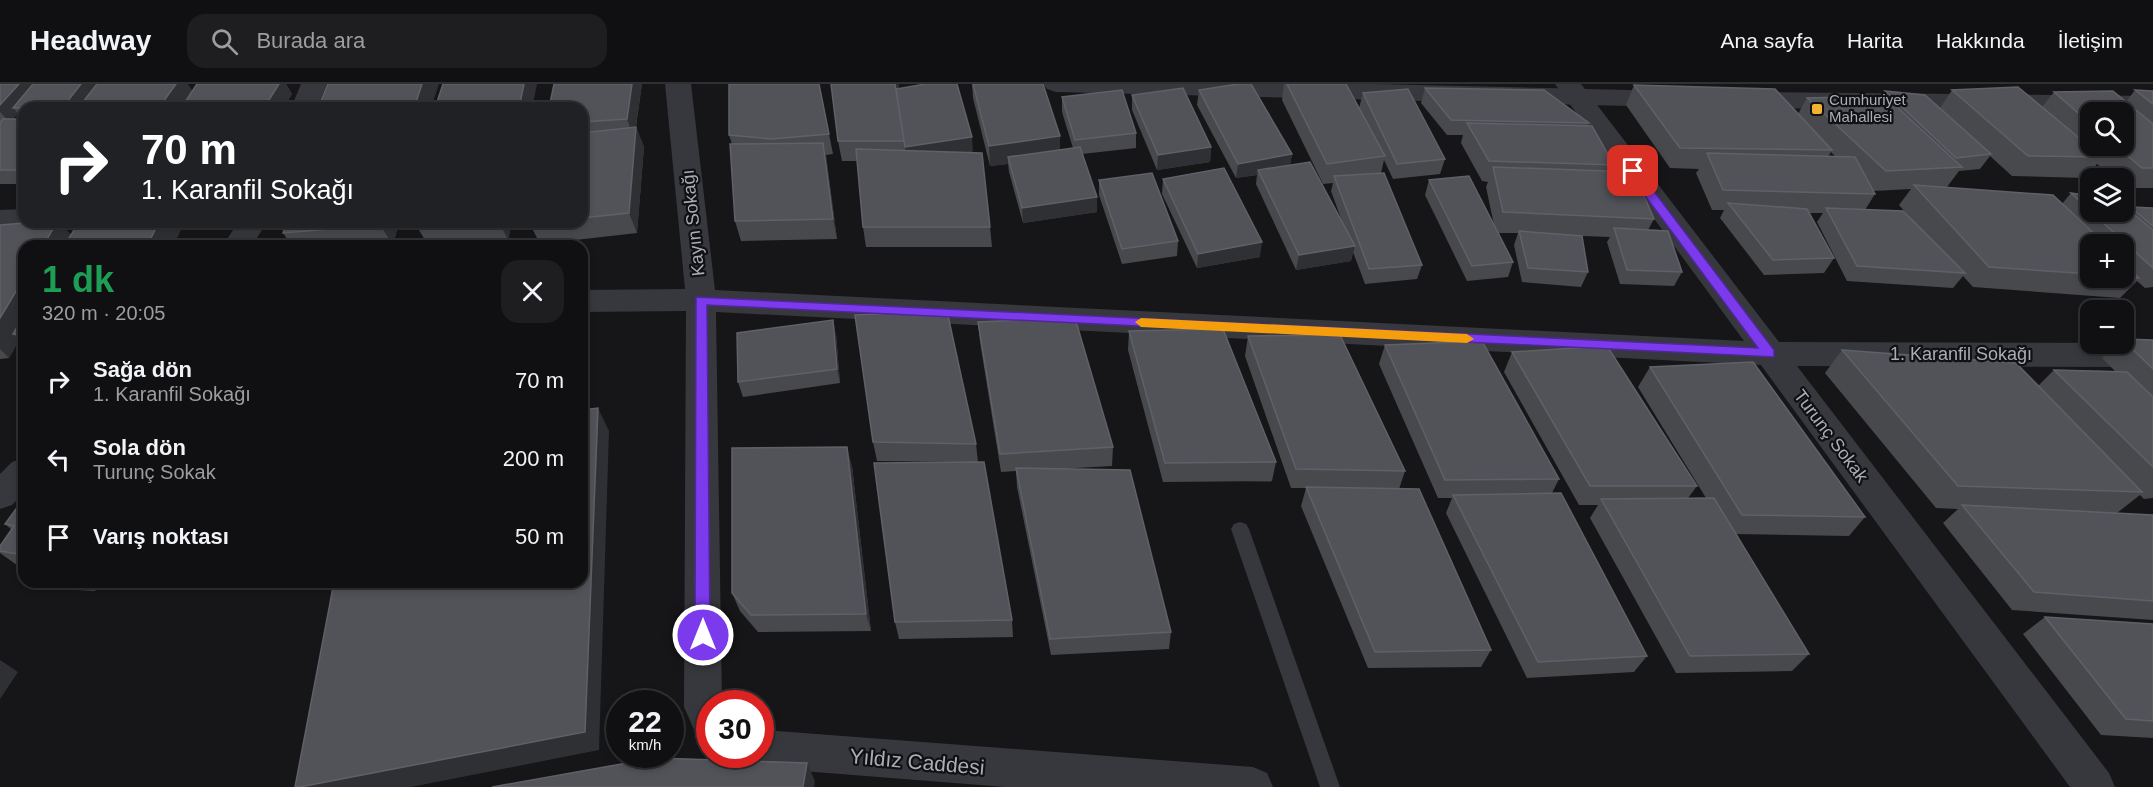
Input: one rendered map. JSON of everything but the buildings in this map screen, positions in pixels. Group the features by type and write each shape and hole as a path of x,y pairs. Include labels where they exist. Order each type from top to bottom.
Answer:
{"street":[{"path":"306,102 314,84"},
{"name":"Kayın Sokağı","path":"678,84 701,300 703,690"},
{"path":"1056,84 1573,91 1710,100 2153,104"},
{"name":"Turunç Sokak","path":"1573,91 2095,787"},
{"path":"0,220 18,219"},
{"name":"1. Karanfil Sokağı","path":"588,302 701,300 1769,354 2153,354"},
{"path":"0,495 18,478"},
{"name":"Yıldız Caddesi","path":"774,749 993,769 1254,787"}],"lane":[{"path":"1240,529 1330,787"}],"slow traffic":[{"path":"1141,322 1467,339"}],"place":[{"name":"Cumhuriyet Mahallesi","path":"1817,109"}],"route":[{"path":"703,635 701,300 1769,354 1633,171"}]}
